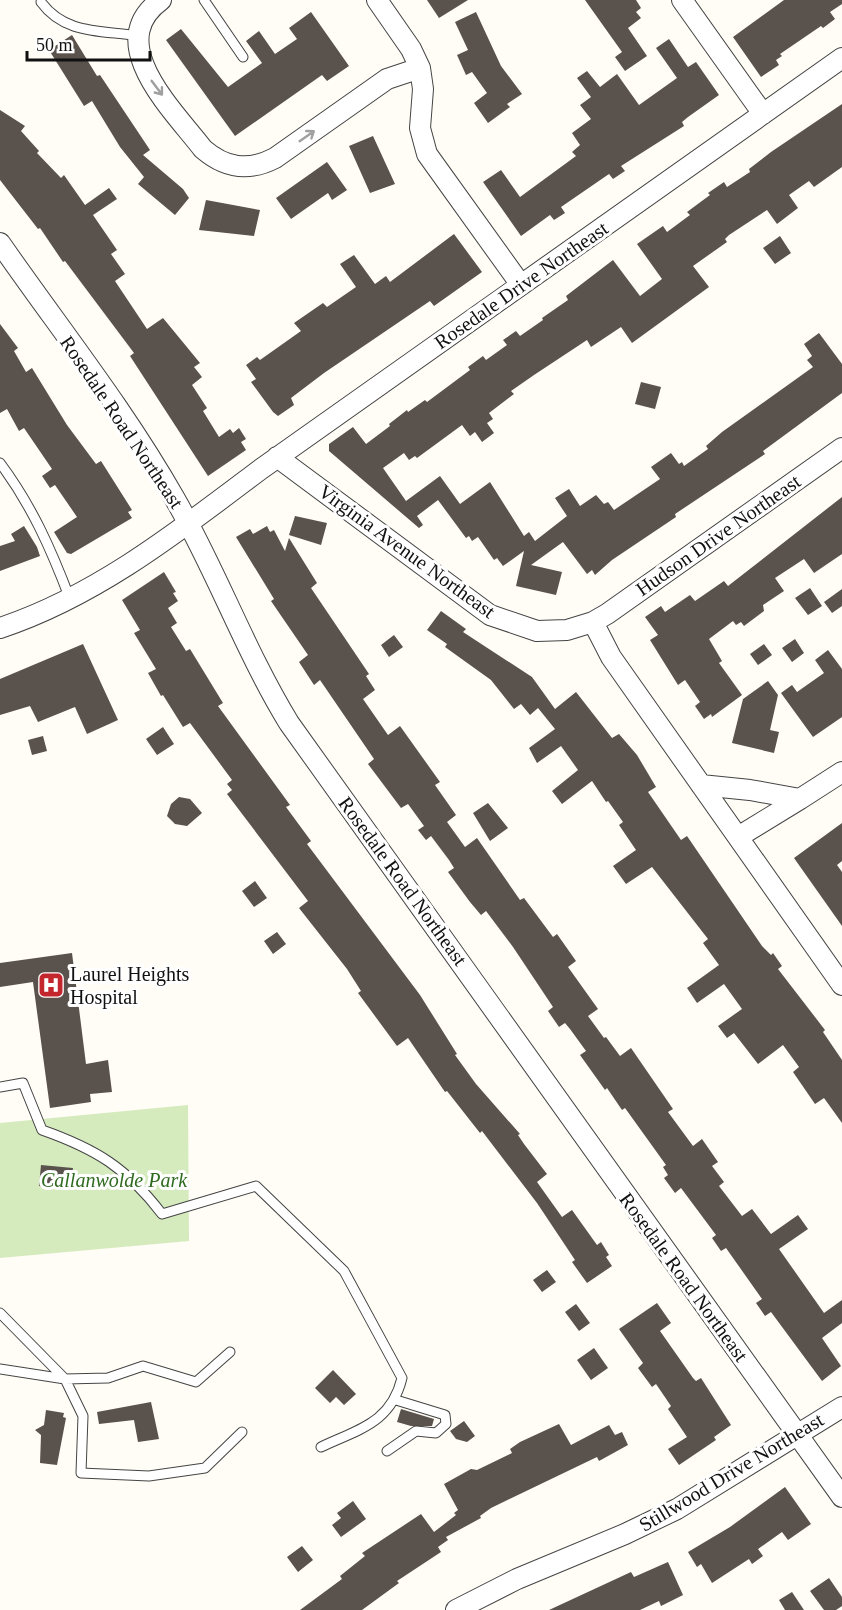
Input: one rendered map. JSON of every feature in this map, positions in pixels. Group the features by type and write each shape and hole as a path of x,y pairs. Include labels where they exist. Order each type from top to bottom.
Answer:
{"street":[{"path":"160,0 145,16 139,36 138,51 145,71 203,149 215,159 232,166 247,168 269,162 387,79 420,68"},
{"path":"377,0 411,49 420,68 423,89 420,128 427,154 521,285"},
{"path":"682,0 763,114"},
{"name":"Rosedale Drive Northeast","path":"196,519 277,457 842,58"},
{"name":"Rosedale Road Northeast","path":"0,243 196,519 266,683 289,723 842,1497"},
{"name":"Hudson Drive Northeast","path":"593,622 842,448"},
{"name":"Virginia Avenue Northeast","path":"277,457 490,615 537,631 567,630 593,622"},
{"path":"0,628 34,616 93,588 196,519"},
{"path":"593,622 611,657 842,985"},
{"path":"738,837 842,772"},
{"path":"701,785 750,790 800,799"},
{"name":"Stillwood Drive Northeast","path":"456,1610 517,1579 654,1522 722,1482 796,1433 842,1407"}],"lane":[{"path":"204,0 243,57"},
{"path":"41,2 55,19 69,26 139,36"},
{"path":"0,463 15,483 49,542 70,599"},
{"path":"0,1087 23,1083 42,1130 83,1144 119,1169 141,1186 162,1214 256,1186 344,1271 402,1378 396,1400 380,1419 321,1448"},
{"path":"0,1313 65,1379 83,1416 81,1473 149,1476 205,1468 242,1432"},
{"path":"0,1369 65,1379 108,1378 143,1366 196,1382 230,1352"},
{"path":"387,1450 416,1431 436,1433 446,1424 445,1415 396,1400"}],"green space":[{"name":"Callanwolde Park","path":"188,1105 189,1241 0,1258 0,1123"}],"building":[{"path":"427,0 468,0 439,18"},
{"path":"585,0 636,0 641,8 636,12 641,18 628,28 647,56 625,71 615,57 622,52"},
{"path":"784,0 842,0 842,4 830,12 835,19 780,54 782,56 776,60 779,65 761,77 733,37"},
{"path":"311,12 349,66 327,81 322,75 235,136 166,40 181,29 228,87 262,63 246,41 259,31 275,54 297,39 289,28"},
{"path":"476,12 501,66 522,94 507,104 510,107 488,123 474,103 487,93 472,72 466,75 457,55 468,50 455,22"},
{"path":"72,35 97,76 100,75 150,150 143,155 183,189 189,198 175,215 138,184 144,177 120,147 92,101 84,106 49,50"},
{"path":"669,39 688,67 696,62 719,95 682,122 684,126 621,166 625,171 613,179 609,174 561,207 565,213 554,220 550,215 521,236 483,182 501,170 520,197 576,156 572,152 580,145 572,133 591,119 580,105 591,97 577,78 587,71 600,87 617,74 639,105 677,78 656,48"},
{"path":"842,104 842,167 814,187 809,181 789,195 798,208 777,224 767,210 729,235 725,239 727,242 693,266 709,287 632,343 621,327 591,347 587,340 534,375 511,391 514,394 489,413 493,419 487,423 494,433 482,442 475,432 470,436 462,425 417,458 415,456 409,460 404,453 383,468 406,501 440,476 460,504 490,482 524,536 529,532 535,541 567,516 555,498 569,489 580,506 596,495 604,504 608,502 614,510 660,479 651,467 671,453 679,464 682,462 684,466 708,449 706,446 722,432 813,367 807,360 812,356 804,344 819,333 842,364 842,393 763,451 765,454 675,514 676,517 612,560 595,575 592,570 587,574 563,542 531,565 562,572 556,595 516,586 524,551 503,566 497,558 494,560 478,537 472,541 469,536 466,538 438,500 417,516 423,525 419,528 329,451 329,444 353,427 366,444 407,410 408,412 425,400 427,402 470,370 468,367 483,356 486,360 507,345 503,340 516,331 520,336 543,320 542,318 568,300 566,296 613,260 640,296 662,279 637,244 663,226 667,232 690,215 687,212 710,195 708,193 724,182 727,187 750,172 749,169 771,152"},
{"path":"0,110 25,126 21,131 39,151 37,153 61,178 64,175 85,205 109,188 117,199 93,215 117,250 111,254 125,274 115,281 147,329 163,318 200,363 194,367 202,377 192,385 207,408 203,411 219,437 230,429 233,433 239,428 246,439 241,442 246,450 208,476 130,356 134,353 65,261 63,262 40,228 38,229 0,180"},
{"path":"373,136 395,184 370,193 349,146"},
{"path":"327,162 347,190 332,200 328,193 291,219 276,198"},
{"path":"206,200 260,210 254,236 199,230"},
{"path":"454,234 482,272 434,306 430,301 324,373 291,398 294,405 278,416 273,412 251,382 256,379 246,365 257,357 260,360 301,331 294,323 323,303 327,307 356,287 340,264 354,255 375,284 386,276 390,282"},
{"path":"780,236 791,253 775,264 763,248"},
{"path":"0,324 18,348 14,351 26,372 32,368 67,425 96,464 101,461 132,510 128,512 132,518 71,554 67,553 54,532 77,517 55,485 50,488 42,476 52,469 24,428 19,431 7,409 0,413"},
{"path":"641,382 661,387 655,409 635,404"},
{"path":"842,497 842,554 814,573 804,559 775,578 784,591 763,605 764,611 744,626 741,622 736,625 733,621 709,639 722,661 719,663 742,695 712,717 711,714 704,719 695,706 700,702 685,680 678,685 650,640 658,635 645,617 661,606 665,612 690,595 695,601 724,581 728,586"},
{"path":"295,516 327,523 321,545 289,535"},
{"path":"24,526 40,556 0,571 0,546 15,541 11,534"},
{"path":"267,526 270,532 274,530 285,551 289,538 317,583 311,588 369,674 366,676 375,690 363,699 388,735 400,726 440,782 435,785 456,815 447,822 465,847 477,838 520,900 524,898 553,937 557,934 576,961 568,967 598,1009 588,1016 604,1038 606,1037 620,1056 631,1048 673,1109 668,1112 693,1146 702,1139 718,1162 712,1166 724,1182 719,1186 742,1216 752,1209 771,1234 798,1215 808,1229 779,1249 824,1313 842,1300 842,1323 822,1338 841,1366 822,1381 771,1312 765,1316 756,1303 762,1299 726,1248 721,1251 712,1238 716,1235 681,1188 675,1193 664,1178 668,1175 663,1167 666,1165 625,1108 622,1110 607,1088 605,1090 580,1055 586,1051 570,1029 565,1023 559,1027 548,1011 553,1007 513,947 486,911 481,915 470,902 448,872 454,868 449,860 431,836 426,840 418,830 424,826 408,804 401,808 368,764 374,759 320,680 314,685 299,662 308,655 271,601 274,599 236,537 250,529 253,534"},
{"path":"164,572 176,592 173,593 178,601 168,608 177,623 171,627 186,651 190,649 223,703 218,706 290,805 286,807 311,841 307,844 420,995 457,1054 455,1055 476,1084 520,1134 518,1135 524,1144 547,1174 537,1182 562,1217 572,1210 597,1245 601,1242 609,1255 606,1257 612,1266 587,1283 572,1262 575,1260 537,1203 482,1131 480,1133 447,1091 445,1092 408,1038 397,1046 358,993 361,991 347,969 299,908 308,901 227,794 232,790 227,784 232,780 190,723 183,727 163,695 161,696 148,673 156,669 134,633 140,630 122,600"},
{"path":"810,588 822,606 808,615 795,598"},
{"path":"842,589 842,606 832,613 824,602"},
{"path":"441,611 466,629 463,632 532,677 555,709 576,692 612,738 619,734 637,755 656,787 648,792 681,840 687,836 762,946 771,955 773,953 782,966 778,969 825,1030 823,1032 842,1060 842,1123 824,1098 815,1104 793,1072 799,1067 783,1045 758,1064 734,1033 727,1038 718,1026 742,1009 724,984 697,1003 687,988 719,965 703,943 708,939 652,867 626,884 613,866 636,850 619,825 623,822 592,781 562,804 552,791 578,770 561,746 537,763 529,748 555,729 538,708 530,715 521,704 514,709 491,680 445,647 447,644 427,630"},
{"path":"394,635 403,647 389,657 381,645"},
{"path":"795,639 804,653 792,662 782,648"},
{"path":"83,644 118,720 87,734 75,707 38,722 30,706 0,715 0,679"},
{"path":"764,644 772,655 758,665 750,654"},
{"path":"828,650 842,669 842,717 813,737 781,693 792,685 797,692 824,673 815,660"},
{"path":"768,681 778,695 770,730 779,732 774,753 732,743 743,699"},
{"path":"163,727 174,744 157,755 146,739"},
{"path":"43,736 47,751 32,755 28,740"},
{"path":"179,797 190,799 202,813 187,826 175,824 167,816 171,804"},
{"path":"488,803 508,828 490,841 473,813"},
{"path":"842,823 842,861 837,865 842,872 842,926 794,858"},
{"path":"255,881 267,898 254,907 242,891"},
{"path":"277,932 286,944 273,954 264,941"},
{"path":"72,953 86,1064 108,1060 112,1092 90,1094 91,1102 50,1108 33,982 0,987 0,963"},
{"path":"41,1165 73,1168 70,1190 39,1186"},
{"path":"547,1270 556,1282 542,1292 533,1280"},
{"path":"657,1303 671,1323 660,1331 693,1378 696,1381 701,1378 731,1425 714,1437 716,1440 679,1465 668,1449 687,1437 668,1409 671,1406 656,1384 652,1387 638,1368 643,1363 619,1329"},
{"path":"576,1304 590,1323 579,1331 565,1312"},
{"path":"594,1348 608,1368 591,1380 577,1360"},
{"path":"333,1370 356,1394 344,1405 336,1397 330,1403 315,1388"},
{"path":"151,1402 159,1439 138,1442 134,1420 99,1424 97,1412"},
{"path":"401,1409 434,1419 432,1426 411,1426 397,1422"},
{"path":"46,1410 64,1413 63,1417 66,1418 57,1465 40,1463 41,1435 35,1430 44,1425"},
{"path":"464,1421 475,1436 467,1442 456,1439 450,1431"},
{"path":"559,1424 571,1445 609,1425 615,1435 622,1432 628,1445 599,1461 597,1457 491,1508 480,1516 481,1518 446,1537 448,1540 438,1547 441,1552 397,1581 399,1583 362,1610 300,1610 342,1579 340,1576 365,1556 362,1553 421,1514 434,1532 456,1515 454,1513 458,1510 444,1484 471,1469 477,1470 512,1453 510,1449 520,1442"},
{"path":"785,1487 811,1524 788,1540 782,1532 758,1549 763,1556 752,1564 749,1559 712,1583 701,1564 697,1567 688,1552 730,1527"},
{"path":"353,1501 366,1519 341,1537 332,1525 341,1518 337,1513"},
{"path":"302,1546 313,1560 298,1572 287,1557"},
{"path":"668,1562 683,1595 661,1606 659,1601 640,1610 549,1610 631,1572 634,1577"},
{"path":"829,1578 842,1597 842,1606 836,1610 824,1610 810,1591"},
{"path":"792,1592 804,1610 785,1610 779,1600"}],"place":[{"name":"Laurel Heights Hospital","path":"51,985"}]}
